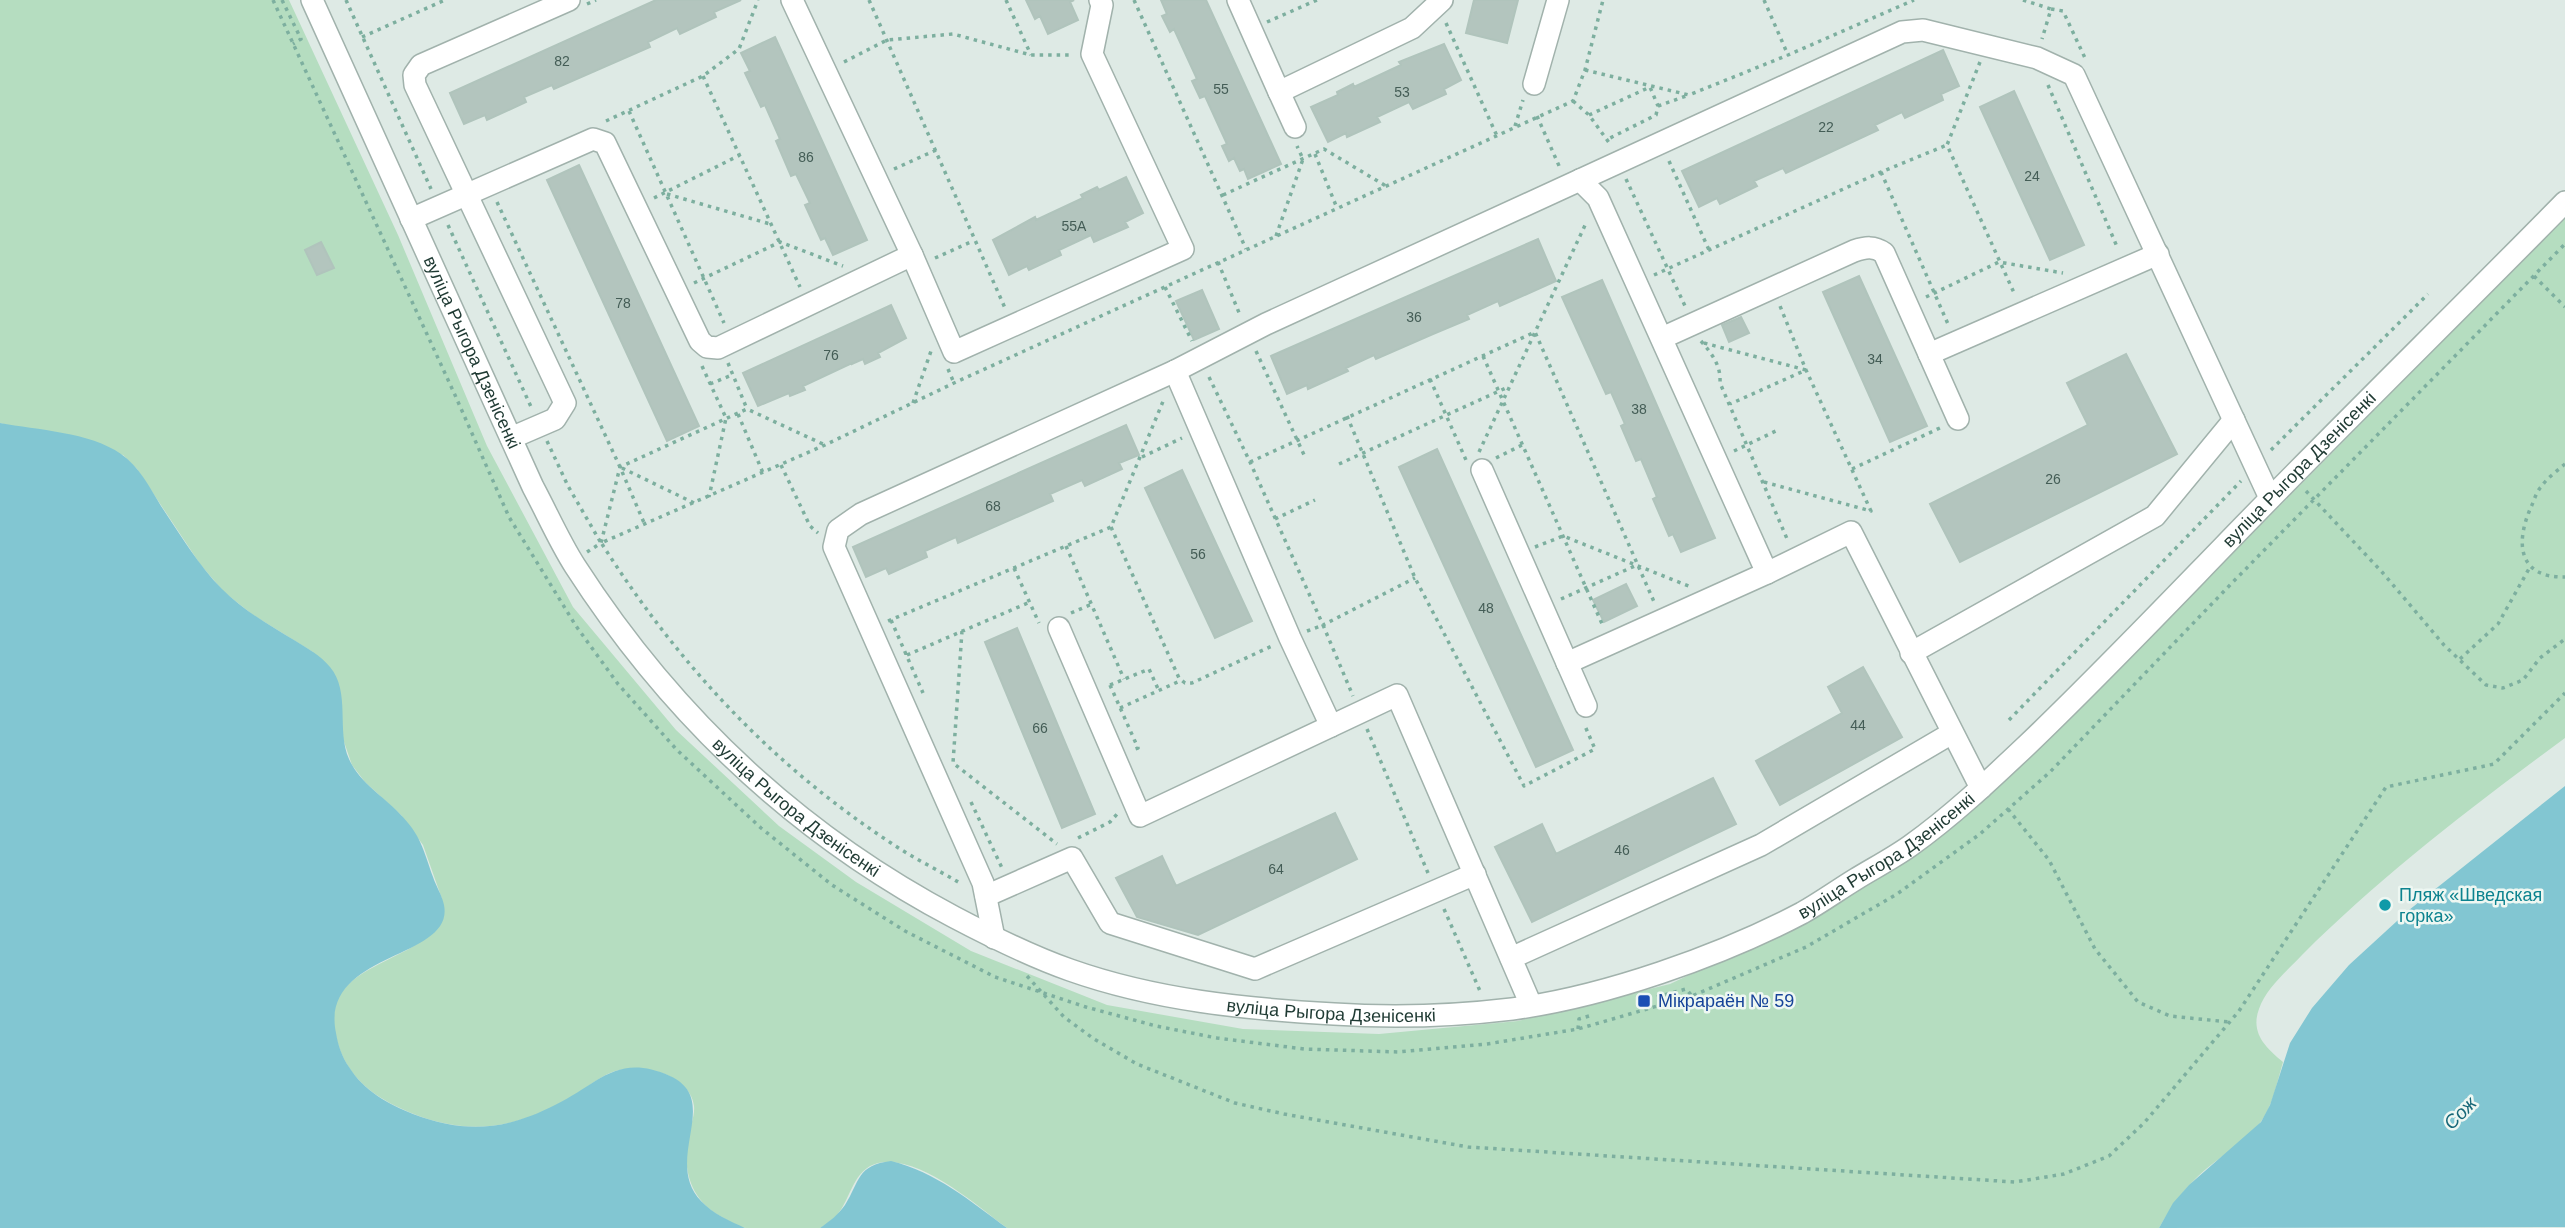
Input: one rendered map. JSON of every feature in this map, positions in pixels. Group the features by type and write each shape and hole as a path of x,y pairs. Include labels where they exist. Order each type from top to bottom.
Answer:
{"street":[{"path":"792,0 912,255 954,352 1183,249 1092,54 1102,5 1100,0"},
{"path":"1238,0 1295,127"},
{"path":"1534,84 1558,0"},
{"name":"вуліца Рыгора Дзенісенкі","path":"319,2 411,219 533,487 572,561 648,665 699,726 735,762 785,805 862,863 924,901 994,938 1070,970 1106,980 1196,1001 1254,1010 1379,1017 1489,1011 1592,992 1665,971 1801,913 1909,847 1981,788 2078,697 2270,498 2565,201"},
{"path":"511,438 555,419 565,403 465,194 415,85 414,75 421,65 576,3"},
{"path":"1279,92 1412,28 1440,3"},
{"path":"994,938 985,890 834,547 838,530 861,514 1175,371 1248,333 1902,32 1923,30 2036,58 2074,75 2270,498"},
{"path":"411,219 593,139 605,143 700,341 707,347 718,348 912,255"},
{"path":"1574,183 1598,198 1766,573"},
{"path":"1662,338 1698,333 1772,288 1854,251 1876,248 1884,253 1958,419"},
{"path":"1929,355 2158,254"},
{"path":"1175,371 1290,638 1331,726"},
{"path":"1911,653 2155,516 2234,420"},
{"path":"1479,464 1586,706"},
{"path":"1567,663 1851,532 1981,788"},
{"path":"1050,627 1088,694 1140,816 1397,695 1531,1005"},
{"path":"1511,958 1761,845 1952,733"},
{"path":"985,890 1072,858 1110,923 1255,969 1475,874"}],"path":[{"path":"273,0 509,517 545,578 618,684 677,750 761,828 832,885 905,930 995,977 1156,1026 1217,1038 1304,1049 1398,1052 1487,1044 1578,1029 1692,996 1806,947 1897,894 1980,834 2050,772 2565,244"},
{"path":"282,0 301,39 293,44"},
{"path":"345,0 568,486 634,595 678,653 746,727 832,801 893,845 971,889 985,890 1005,873 970,800"},
{"path":"362,37 445,0"},
{"path":"576,3 596,0"},
{"path":"605,122 703,76 739,49 758,0"},
{"path":"869,0 1025,351"},
{"path":"1006,0 1031,55"},
{"path":"1134,0 1246,249"},
{"path":"1252,29 1315,0"},
{"path":"582,555 601,543 825,445 1246,249 1573,101 1585,70 1603,0"},
{"path":"1764,0 1788,55"},
{"path":"1658,106 1788,55 1914,0"},
{"path":"2023,0 2051,9 2036,58 2126,267"},
{"path":"1440,3 1497,136"},
{"path":"825,72 887,40 953,34 1031,55 1092,54"},
{"path":"1986,47 1947,145 2024,312"},
{"path":"1585,70 1689,95"},
{"path":"703,76 809,306"},
{"path":"1608,139 1656,115 1658,106 1650,87"},
{"path":"1589,115 1650,87"},
{"path":"1573,101 1589,115 1608,139 1698,333 1712,353 1721,373 1720,383 1792,549"},
{"path":"628,111 732,341"},
{"path":"1537,116 1574,183"},
{"path":"1276,236 1303,159 1290,132 1295,127"},
{"path":"1661,143 1709,250"},
{"path":"1636,283 1947,145"},
{"path":"1223,195 1324,149 1386,186"},
{"path":"875,177 936,150"},
{"path":"1315,154 1337,208"},
{"path":"636,205 740,155"},
{"path":"1881,172 1956,344"},
{"path":"489,183 645,525"},
{"path":"665,193 772,225"},
{"path":"1479,464 1510,386 1598,198"},
{"path":"675,290 780,242 867,276"},
{"path":"1218,262 1305,457"},
{"path":"1908,305 1999,262 2100,279"},
{"path":"2534,276 2565,307"},
{"path":"1165,287 1250,462 1323,625 1489,1011"},
{"path":"1762,482 1871,511 1806,370 1772,288"},
{"path":"2265,456 2428,294"},
{"path":"1250,462 1535,332"},
{"path":"1535,332 1663,620"},
{"path":"1698,333 1806,370"},
{"path":"913,403 935,340"},
{"path":"1483,356 1611,643"},
{"path":"700,362 726,418 709,496"},
{"path":"1730,405 1806,370"},
{"path":"870,629 1111,527 1175,371"},
{"path":"710,384 732,375"},
{"path":"1339,464 1510,386"},
{"path":"620,467 747,409 825,445"},
{"path":"738,414 763,473"},
{"path":"1347,416 1415,578 1524,786"},
{"path":"1852,469 1958,419"},
{"path":"1715,459 1780,429"},
{"path":"1140,458 1190,435"},
{"path":"2565,464 2540,488 2527,517 2522,541 2525,561 2530,567 2550,577 2565,577"},
{"path":"781,465 810,526 834,547"},
{"path":"620,467 694,503"},
{"path":"601,543 620,467"},
{"path":"2009,720 2248,474"},
{"path":"2315,499 2444,645 2486,685 2503,688 2523,680 2540,658 2565,639"},
{"path":"1275,519 1315,500"},
{"path":"1111,527 1182,680"},
{"path":"1519,554 1563,536 1716,596"},
{"path":"1066,546 1124,679"},
{"path":"1543,607 1637,565"},
{"path":"2460,659 2498,624 2530,567"},
{"path":"1014,568 1030,602 1050,627"},
{"path":"545,578 553,573"},
{"path":"1120,708 1182,680 1192,683 1323,625 1415,578"},
{"path":"907,655 1030,602"},
{"path":"891,620 927,703"},
{"path":"953,763 962,631"},
{"path":"1088,694 1149,669 1158,691"},
{"path":"1026,974 1064,1017 1094,1039 1137,1064 1235,1103 1284,1114 1468,1147 2015,1182 2064,1174 2109,1156 2144,1123 2239,1011 2386,788 2494,764 2565,693"},
{"path":"948,751 959,775"},
{"path":"953,763 1061,847 1050,852"},
{"path":"1073,841 1117,817 1120,806"},
{"path":"2008,809 2049,860 2095,949 2138,1002 2170,1016 2229,1022"},
{"path":"1686,989 1692,996"},
{"path":"1578,1029 1579,1019"}],"green space":[{"path":"0,0 289,0 398,235 487,446 573,607 676,730 779,826 856,882 971,951 1107,1005 1243,1029 1379,1034 1518,1021 1670,984 1803,921 2084,704 2565,217 2565,738 2396,869 2333,925 2272,987 2262,1001 2257,1018 2261,1039 2283,1062 2268,1109 2248,1136 2192,1182 2159,1228 1007,1228 929,1174 894,1162 878,1163 863,1171 837,1215 820,1228 746,1228 711,1210 696,1193 686,1161 694,1114 693,1100 686,1088 664,1074 641,1069 617,1070 566,1100 524,1119 504,1124 463,1126 422,1117 390,1103 363,1084 343,1058 334,1027 334,1011 338,998 356,978 434,931 442,899 423,845 401,815 365,782 352,765 313,652 253,615 224,592 200,564 137,469 123,455 0,423"}],"water":[{"path":"0,423 79,436 121,454 139,471 190,549 222,589 256,617 318,655 336,677 342,700 345,748 349,759 365,781 412,828 424,850 444,905 442,923 429,937 366,971 347,986 336,1006 339,1046 355,1076 369,1090 413,1114 450,1125 468,1127 519,1120 570,1097 621,1069 651,1070 670,1076 685,1087 692,1100 687,1168 691,1185 701,1201 711,1210 745,1228 0,1228"},
{"name":"Сож","path":"2565,786 2565,1227 2159,1228 2173,1203 2189,1185 2261,1122 2270,1105 2290,1043 2312,1008 2349,965 2409,910"},
{"path":"891,1161 938,1180 1007,1228 820,1228 842,1209 865,1170"}],"building":[{"path":"656,0 741,0 714,12 716,17 680,34 677,28 648,42 650,47 554,89 552,85 524,97 526,102 487,120 485,115 464,124 450,93"},
{"path":"1026,0 1074,0 1070,2 1078,20 1048,34 1040,16 1035,19"},
{"path":"1161,0 1206,0 1281,164 1248,179 1244,169 1240,171 1234,158 1229,161 1222,146 1227,144 1205,96 1200,98 1192,81 1197,79 1174,29 1170,32 1162,16 1167,14"},
{"path":"1474,0 1518,0 1507,43 1466,33"},
{"path":"775,37 867,240 833,255 825,238 821,240 805,205 810,203 796,174 791,176 776,141 780,139 765,105 761,107 745,73 750,71 741,53"},
{"path":"1444,44 1461,80 1444,89 1446,94 1413,109 1409,102 1377,117 1380,122 1347,137 1346,133 1328,142 1311,107 1338,95 1337,92 1353,84 1354,87 1401,65 1399,62"},
{"path":"1943,50 1959,86 1941,94 1943,100 1905,118 1902,112 1875,125 1878,130 1786,173 1783,168 1754,181 1757,186 1720,204 1717,198 1699,207 1682,171"},
{"path":"2014,91 2084,245 2050,260 1980,107"},
{"path":"579,165 699,426 667,441 547,180"},
{"path":"1126,177 1143,213 1125,222 1128,227 1094,242 1091,235 1059,250 1061,255 1029,270 1027,266 1009,275 993,240 1035,217 1036,220 1083,198 1081,195 1097,187 1099,190"},
{"path":"1538,239 1556,281 1500,306 1498,301 1467,315 1469,319 1376,359 1374,355 1346,368 1348,371 1308,389 1307,385 1287,394 1271,356"},
{"path":"321,242 334,268 317,275 305,250"},
{"path":"1859,276 1927,426 1890,442 1823,292"},
{"path":"1602,280 1715,538 1681,552 1673,534 1669,536 1653,499 1657,497 1641,459 1636,461 1621,426 1625,424 1611,392 1606,394 1562,297"},
{"path":"1202,290 1219,329 1194,340 1176,301"},
{"path":"891,305 906,338 878,353 880,357 865,364 863,359 852,363 803,386 805,390 790,396 789,393 758,406 743,373"},
{"path":"1741,317 1749,333 1729,342 1722,325"},
{"path":"2126,354 2177,454 1960,562 1930,504 2088,425 2067,383"},
{"path":"1126,425 1139,455 1119,463 1122,469 1085,486 1082,480 1050,494 1053,501 958,543 956,537 925,551 927,557 889,574 886,568 866,577 853,547"},
{"path":"1437,449 1573,750 1536,767 1399,467"},
{"path":"1182,470 1252,621 1215,638 1145,488"},
{"path":"1626,584 1637,606 1604,622 1593,600"},
{"path":"1017,628 1095,814 1062,828 985,642"},
{"path":"1863,667 1902,737 1780,805 1756,761 1842,713 1828,687"},
{"path":"1713,778 1736,824 1532,922 1495,847 1542,824 1556,854"},
{"path":"1335,813 1357,859 1198,935 1137,917 1116,878 1162,856 1176,886"}],"place":[{"name":"Пляж «Шведская горка»","path":"2385,905"},
{"name":"Мікрараён № 59","path":"1644,1001"}]}
